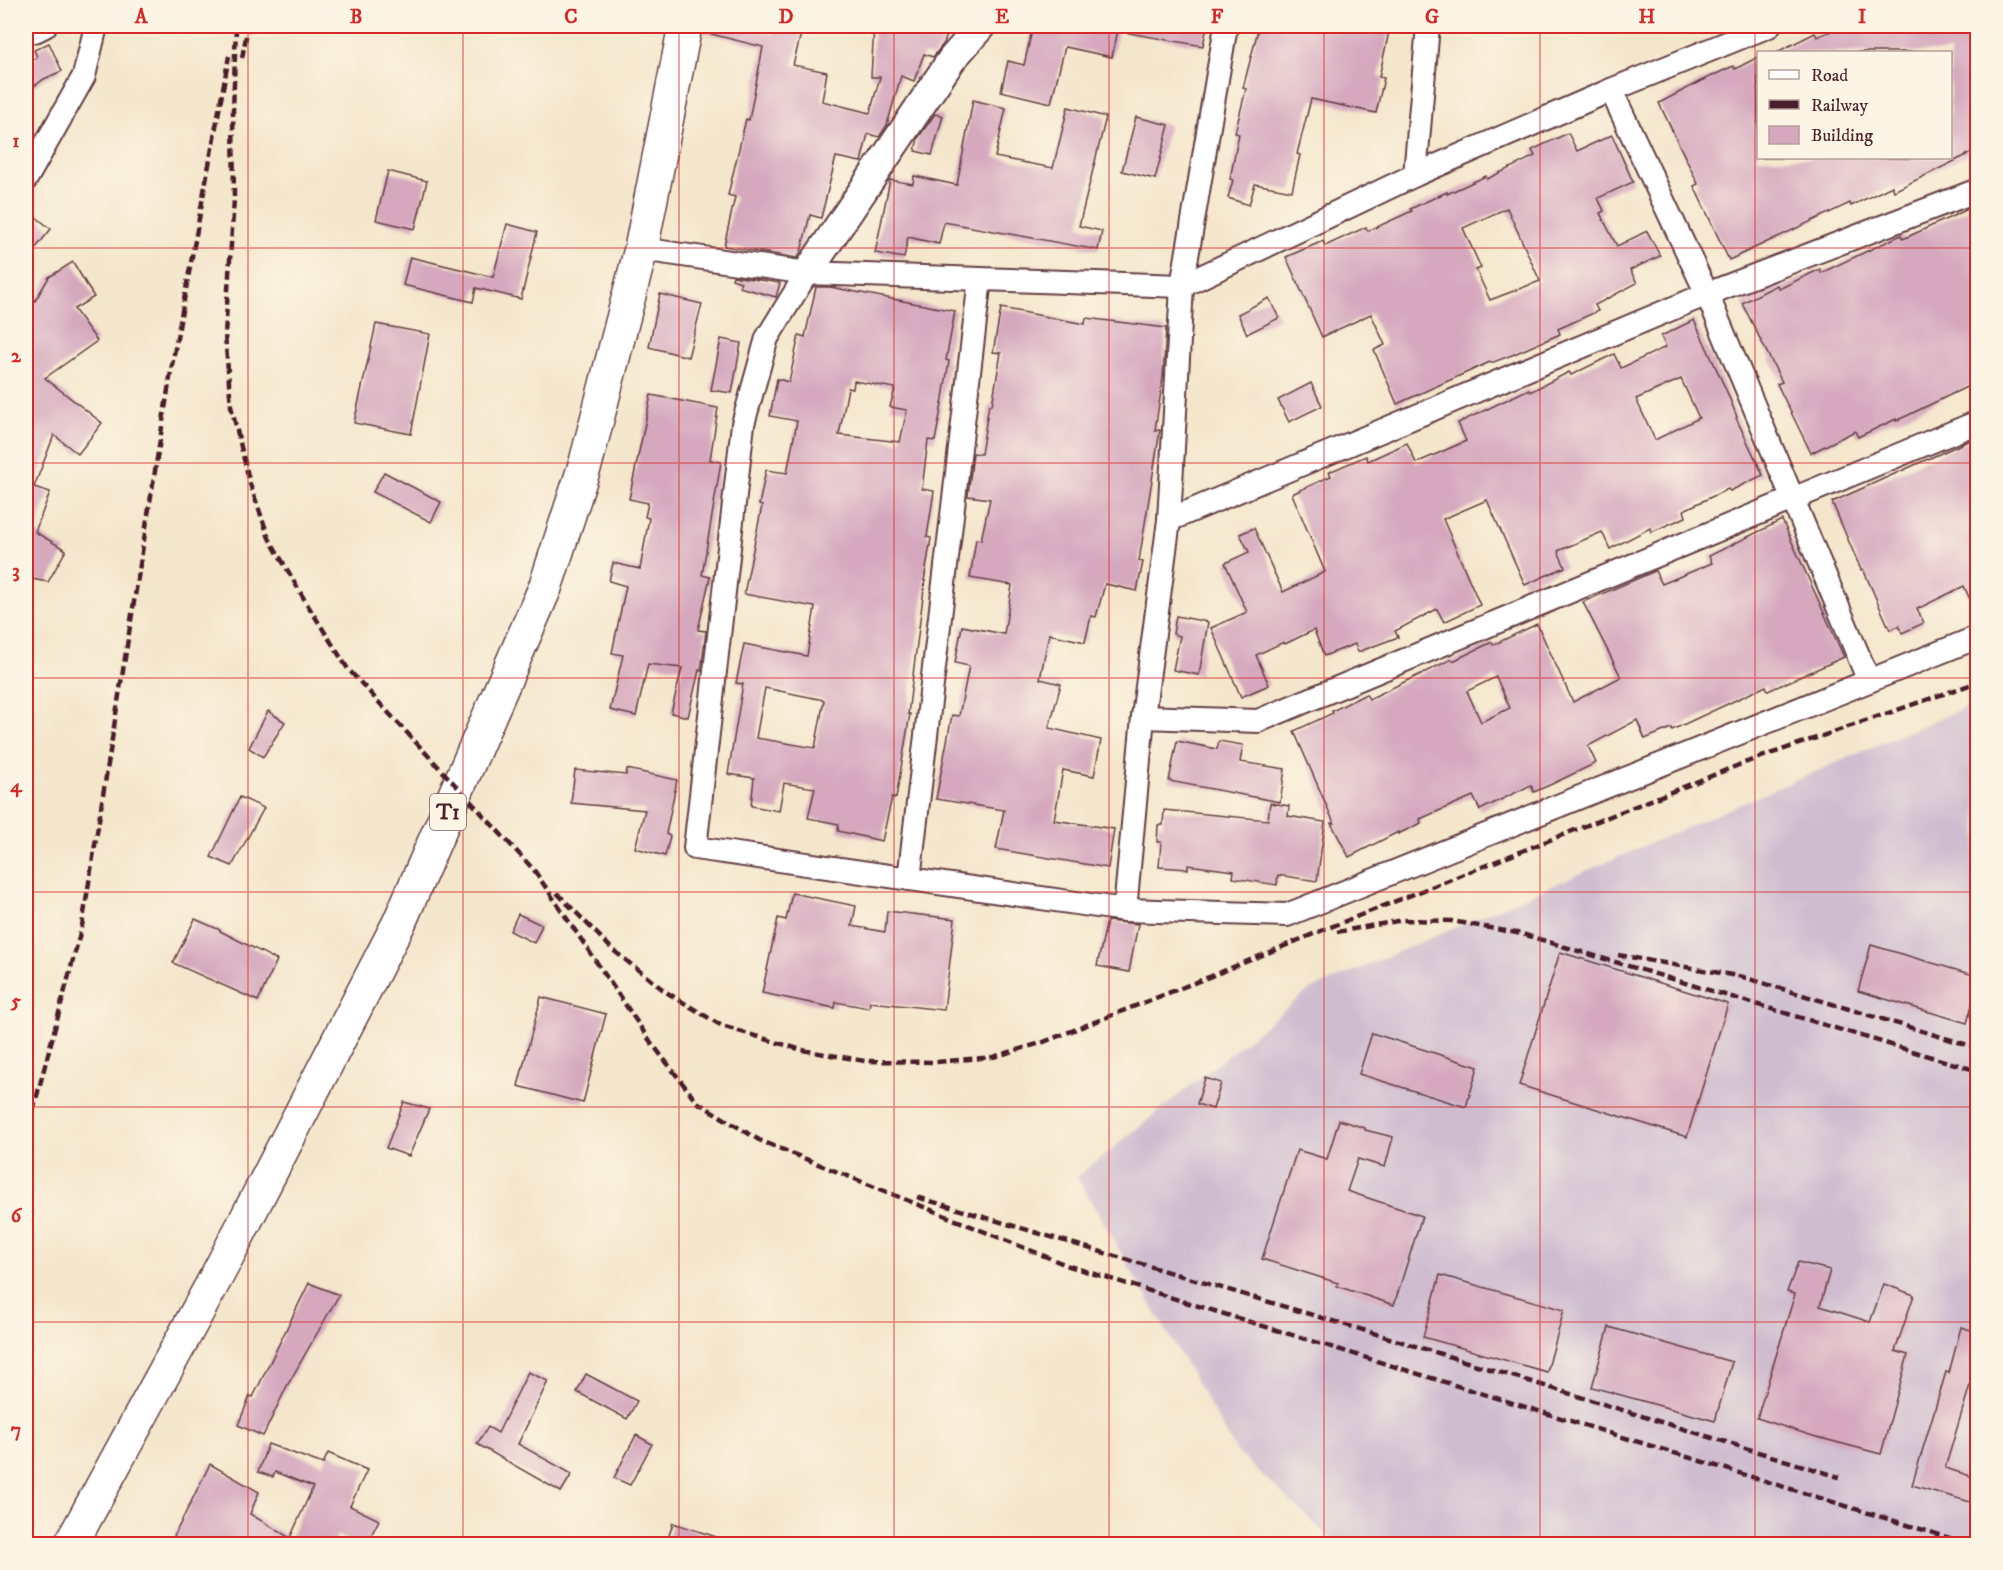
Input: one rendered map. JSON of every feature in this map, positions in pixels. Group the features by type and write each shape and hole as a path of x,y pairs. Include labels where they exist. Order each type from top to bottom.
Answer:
{"highway":[{"name":"T1","path":"71,1545 220,1270 399,923 545,588 586,462 641,249 685,26"}],"street":[{"path":"26,32 45,26"},
{"path":"26,179 84,76 96,26"},
{"path":"981,26 952,59 807,273 767,338 743,424 695,848 1125,910 1287,915 1977,637"},
{"path":"1125,910 1143,717 1169,520 1182,286 1226,26"},
{"path":"1415,175 1428,26"},
{"path":"641,249 807,273 1182,286 1415,175 1611,90 1769,26"},
{"path":"1611,90 1707,294 1869,681"},
{"path":"1169,520 1707,294 1977,190"},
{"path":"909,879 980,279"},
{"path":"1143,717 1258,721 1977,422"}],"shaded area":[{"path":"1977,702 1977,1544 1337,1544 1237,1452 1077,1177 1308,991"}],"building":[{"path":"703,26 741,26 773,34 775,26 803,26 793,65 827,72 822,101 870,113 880,77 871,77 874,26 937,26 949,30 944,43 933,57 924,54 914,81 901,76 887,125 879,137 868,134 861,162 836,157 821,218 810,215 801,252 797,258 724,246 735,197 728,195 746,119 749,120 763,47 703,32"},
{"path":"1033,26 1119,26 1112,57 1065,47 1051,103 1001,91 1008,61 1024,65"},
{"path":"1129,26 1207,26 1203,46 1128,33"},
{"path":"1259,26 1358,26 1389,32 1379,77 1384,78 1376,113 1311,99 1297,154 1300,155 1292,191 1255,184 1249,205 1228,198 1233,180 1230,179 1239,134 1235,133 1246,89 1243,88"},
{"path":"1842,26 1977,26 1977,150 1894,191 1892,186 1851,206 1850,203 1729,260 1694,186 1698,184 1659,103 1733,66 1735,69 1757,58 1757,159 1952,159 1952,51 1779,51 1815,33 1817,37"},
{"path":"49,43 62,71 44,79 26,92 26,65 37,57 34,50"},
{"path":"973,100 1006,108 995,157 1053,168 1068,107 1106,117 1079,226 1102,231 1098,250 944,222 939,244 908,237 904,258 875,253 890,180 913,184 914,176 957,185"},
{"path":"935,114 943,116 932,155 915,151 918,138"},
{"path":"1136,117 1169,125 1155,179 1122,171"},
{"path":"1568,133 1577,151 1612,135 1633,182 1598,198 1604,211 1600,213 1617,246 1647,231 1660,256 1630,270 1637,283 1595,305 1598,311 1558,329 1560,334 1490,362 1397,404 1374,350 1385,345 1371,314 1322,337 1286,257 1323,241 1325,246 1366,227 1368,231 1447,192 1447,194 1486,176 1487,179 1535,156 1532,150","holes":["1507,208 1540,281 1490,300 1476,270 1481,268 1463,228"]},
{"path":"388,171 427,181 415,229 376,220"},
{"path":"1977,205 1977,223 1972,226 1977,238 1977,382 1896,421 1896,419 1858,437 1855,431 1811,453 1777,384 1782,382 1742,303 1777,285 1779,289 1820,269 1821,273 1901,235 1903,239"},
{"path":"26,209 51,229 35,249 26,241"},
{"path":"507,224 537,232 521,299 476,288 473,302 403,285 410,257 493,277"},
{"path":"73,262 94,297 74,309 97,341 45,378 102,423 78,454 54,435 34,487 50,492 35,532 66,550 48,582 26,578 26,297 35,301 49,277"},
{"path":"733,276 780,283 776,297 739,287 741,282 732,279"},
{"path":"816,287 830,287 955,311 946,360 949,361 942,404 935,441 928,440 922,489 934,491 927,537 931,538 908,714 910,714 896,798 892,797 882,841 838,831 839,824 808,818 815,788 784,783 779,811 751,806 754,778 728,774 743,684 736,683 744,644 807,656 815,607 744,594 762,506 759,505 766,470 787,473 797,421 770,416 777,379 789,382 799,335 805,337","holes":["854,381 895,388 890,407 907,410 900,442 839,435 848,388 853,389","765,688 824,700 815,748 756,738"]},
{"path":"660,294 702,304 688,357 649,347"},
{"path":"1269,298 1279,318 1247,334 1238,314"},
{"path":"1001,308 1085,324 1086,318 1166,328 1163,378 1155,430 1160,430 1139,561 1143,562 1137,591 1105,584 1096,617 1091,616 1085,642 1049,634 1040,679 1061,684 1049,728 1101,740 1094,776 1063,770 1054,820 1114,829 1108,868 996,849 1004,810 936,799 952,715 959,716 969,666 955,663 962,626 1004,634 1012,585 970,578 976,539 981,540 990,499 968,496 973,453 981,454 989,405 992,405 1001,353 993,352"},
{"path":"1694,320 1763,475 1684,510 1686,517 1651,532 1650,528 1610,549 1602,532 1558,551 1565,567 1525,585 1487,500 1443,519 1480,605 1444,622 1437,609 1395,631 1398,637 1358,652 1355,644 1324,656 1314,630 1256,655 1269,685 1241,697 1211,628 1247,612 1225,563 1249,552 1240,534 1254,528 1283,592 1325,572 1292,494 1331,476 1329,472 1366,456 1368,461 1407,443 1416,463 1466,441 1458,423 1529,389 1530,392 1569,372 1571,375 1614,354 1621,368 1666,347 1661,336","holes":["1681,379 1699,418 1655,440 1636,399"]},
{"path":"376,324 430,334 411,434 354,423"},
{"path":"721,339 741,343 732,393 711,390"},
{"path":"1311,383 1322,406 1289,422 1278,400"},
{"path":"651,395 718,408 710,460 721,462 702,575 710,577 698,630 706,631 701,671 699,670 688,717 671,713 682,668 648,664 636,716 610,710 623,655 612,653 626,586 609,581 613,563 640,569 649,518 645,517 648,503 629,499"},
{"path":"1977,437 1977,615 1964,586 1917,609 1924,623 1902,633 1899,626 1890,630 1832,502"},
{"path":"384,472 441,502 431,522 373,492"},
{"path":"1782,520 1844,657 1768,691 1766,686 1672,730 1671,728 1645,739 1637,720 1588,746 1596,763 1552,784 1534,792 1531,785 1480,810 1473,796 1420,819 1421,823 1349,857 1331,823 1334,823 1294,731 1333,713 1332,711 1366,694 1369,699 1452,659 1453,661 1492,642 1493,645 1537,624 1573,702 1621,677 1583,602 1655,571 1662,584 1712,563 1709,556","holes":["1496,677 1510,708 1481,722 1467,691"]},
{"path":"1176,616 1208,622 1199,675 1173,670 1180,636 1173,634"},
{"path":"268,711 285,722 263,757 249,748"},
{"path":"1177,741 1217,749 1219,741 1243,745 1240,762 1285,769 1280,802 1169,781"},
{"path":"627,769 677,780 666,834 670,836 665,856 635,848 645,810 571,803 575,770 626,775"},
{"path":"240,797 264,808 232,866 211,857"},
{"path":"1270,803 1289,806 1288,816 1325,822 1317,881 1278,875 1277,885 1233,878 1234,871 1188,865 1188,869 1159,867 1161,842 1157,842 1158,825 1163,825 1164,810 1268,820"},
{"path":"792,893 856,906 852,926 885,932 887,911 955,919 944,1010 870,1002 869,1008 836,1002 835,1008 762,993 778,918 786,920"},
{"path":"518,914 542,925 534,943 510,931"},
{"path":"195,919 277,960 258,1001 173,963"},
{"path":"1107,921 1138,924 1129,972 1097,966"},
{"path":"1871,945 1977,976 1977,987 1967,1023 1858,991"},
{"path":"1560,952 1728,1004 1687,1137 1519,1085"},
{"path":"541,997 606,1014 583,1103 518,1086"},
{"path":"1372,1033 1478,1067 1466,1107 1359,1074"},
{"path":"1205,1078 1221,1083 1213,1109 1197,1104"},
{"path":"404,1102 429,1109 409,1156 386,1148"},
{"path":"1339,1120 1393,1137 1385,1167 1358,1159 1347,1191 1422,1216 1394,1305 1337,1286 1338,1283 1262,1259 1297,1150 1327,1159"},
{"path":"1798,1262 1830,1270 1820,1306 1870,1322 1884,1284 1914,1295 1895,1351 1908,1355 1881,1454 1757,1418 1795,1294 1787,1292"},
{"path":"1440,1275 1564,1310 1547,1372 1423,1337"},
{"path":"309,1283 339,1295 287,1386 263,1436 238,1425 250,1396 253,1397"},
{"path":"1609,1327 1732,1362 1715,1421 1592,1387"},
{"path":"1961,1327 1977,1332 1977,1362 1945,1468 1977,1478 1977,1504 1912,1485 1946,1372 1949,1373"},
{"path":"528,1372 548,1381 518,1444 572,1474 561,1492 477,1444 488,1427 498,1433"},
{"path":"586,1374 637,1401 627,1419 577,1392"},
{"path":"636,1435 652,1444 630,1485 614,1478"},
{"path":"268,1444 323,1464 328,1453 367,1470 350,1506 379,1520 366,1545 354,1545 337,1535 333,1545 185,1545 174,1536 210,1464 259,1492 250,1514 290,1538 313,1487 275,1472 273,1477 258,1472"},
{"path":"673,1523 729,1541 729,1545 666,1545"}],"railway":[{"path":"236,26 233,111 234,199 225,335 231,406 250,484 269,538 348,669 534,870 650,1041 697,1102 759,1140 1069,1266 1969,1544"},
{"path":"242,58 248,26"},
{"path":"26,1137 82,926 172,365 229,56"},
{"path":"557,893 613,950 666,992 722,1026 802,1050 865,1061 936,1062 993,1057 1041,1043 1744,763 1978,682"},
{"path":"1337,932 1403,920 1452,921 1522,934 1978,1071"},
{"path":"1618,955 1743,977 1978,1048"},
{"path":"917,1197 1383,1336 1839,1477"}]}
